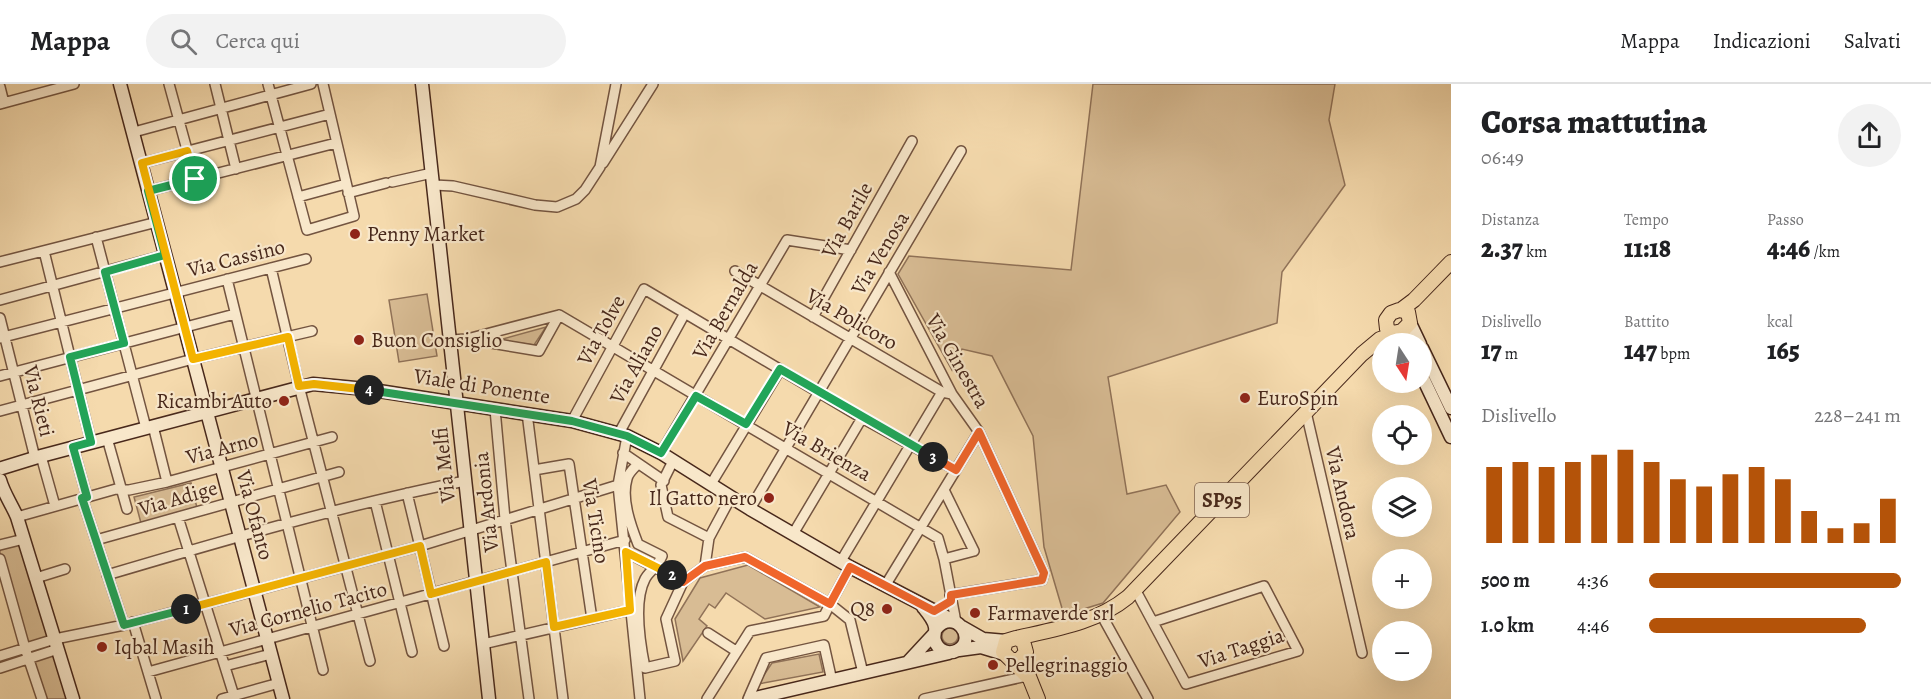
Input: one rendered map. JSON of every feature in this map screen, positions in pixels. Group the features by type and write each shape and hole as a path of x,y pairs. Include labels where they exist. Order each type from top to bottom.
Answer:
{"main road":[{"name":"SP95","path":"1397,333 1414,300 1451,262"},
{"name":"SP95","path":"1395,333 1386,320 1389,315 1407,315"},
{"name":"SP95","path":"1015,649 1045,631 1081,622 1101,614 1136,591 1372,346"},
{"path":"1015,649 1038,699"}],"street":[{"path":"0,87 2,104 39,89 74,84"},
{"name":"Via Ofanto","path":"120,84 283,699"},
{"path":"169,84 195,179"},
{"path":"215,84 236,169"},
{"path":"268,84 307,230 354,216 322,84"},
{"path":"134,132 311,84"},
{"name":"Via Melfi","path":"422,84 489,699"},
{"path":"600,167 616,84"},
{"path":"298,197 347,188 433,179 453,186 535,205 556,207 576,200 585,190 653,84"},
{"path":"142,163 330,114"},
{"name":"Via Barile","path":"813,317 912,141"},
{"path":"148,191 336,142"},
{"name":"Via Venosa","path":"786,448 961,152"},
{"path":"0,262 156,222"},
{"path":"96,237 132,375 167,482"},
{"name":"Via Bernalda","path":"661,453 787,240 851,250"},
{"path":"44,251 91,442"},
{"path":"0,300 165,255"},
{"name":"Via Cassino","path":"2,337 306,259"},
{"path":"271,268 370,661"},
{"name":"Via Policoro","path":"735,271 947,393"},
{"name":"Via Ginestra","path":"889,272 947,393 979,432 1044,573 1042,580 951,598"},
{"path":"227,279 323,670"},
{"name":"Via Tolve","path":"572,421 644,289 685,313"},
{"path":"685,313 956,470"},
{"name":"Via Aliano","path":"639,657 630,610 618,485 623,435 653,370 685,313"},
{"path":"0,375 235,314"},
{"path":"451,340 467,339 559,315"},
{"path":"467,339 539,351 559,315"},
{"name":"Via Brienza","path":"559,315 938,538 958,624"},
{"path":"1407,315 1415,333"},
{"name":"Via Rieti","path":"0,318 2,337 55,506"},
{"path":"0,411 193,359 312,331"},
{"path":"711,484 780,369"},
{"path":"1432,369 1451,408"},
{"name":"Viale di Ponente","path":"1,471 73,447 299,386 314,384 527,413 572,421 623,435 661,453 750,509 885,586 921,603 983,639 1015,649"},
{"path":"707,699 750,631 824,616 877,501 911,444 947,393"},
{"path":"1430,393 1451,437"},
{"name":"Via Ardonia","path":"495,409 505,519 530,699"},
{"name":"Via Andora","path":"1306,412 1362,653"},
{"path":"527,413 563,699"},
{"path":"794,534 862,417"},
{"path":"885,586 979,432"},
{"name":"Via Arno","path":"17,517 121,489 129,490 167,482 332,437"},
{"path":"106,438 127,509"},
{"path":"73,447 96,540 107,574 148,672 156,699"},
{"path":"750,509 786,448"},
{"path":"623,453 664,481"},
{"path":"673,460 661,485 668,517 709,538"},
{"name":"Via Ticino","path":"534,470 569,464 592,619"},
{"path":"638,464 627,476 625,491 632,528 638,544 662,556 657,567 645,578 637,613 639,699"},
{"path":"1,471 2,489 7,494 17,517 72,699"},
{"name":"Via Adige","path":"96,540 339,472"},
{"path":"107,574 407,492 465,481"},
{"path":"0,656 25,648 56,644 387,553 420,546 618,485"},
{"path":"944,490 974,551 944,559"},
{"path":"407,492 444,646"},
{"path":"705,566 709,538 731,497"},
{"path":"375,501 412,652"},
{"path":"178,517 234,697"},
{"path":"0,545 24,539"},
{"name":"Via Cornelio Tacito","path":"148,672 625,540"},
{"path":"626,552 683,582"},
{"path":"639,657 645,668 675,661 666,618 683,582 705,566 745,557 830,604 850,620 863,674"},
{"path":"0,559 42,699"},
{"path":"36,578 65,569"},
{"name":"Via Taggia","path":"1136,591 1186,684 1298,651 1264,586 1153,622"},
{"path":"934,611 951,598"},
{"path":"907,663 935,631 944,622 958,624 966,636 963,646 954,651 939,649 936,644 935,631 921,603"},
{"path":"483,644 630,610"},
{"path":"1101,614 1148,699"},
{"path":"708,633 736,651"},
{"path":"0,668 30,658 56,644"},
{"path":"749,699 766,658 824,645 832,681"},
{"path":"749,699 954,651 981,647 1015,649"},
{"path":"225,666 271,654"},
{"path":"924,699 1027,676"},
{"path":"222,699 279,683"}],"shaded area":[{"path":"1093,84 1335,84 1329,120 1345,185 1282,272 1277,323 1108,377 1127,494 1166,485 1180,512 1103,603 1064,615 1044,547 1033,436 992,356 962,349 952,370 898,274 909,256 1071,270"},
{"name":"Buon Consiglio","path":"427,294 437,356 399,362 389,300"},
{"path":"546,327 534,345 499,340"},
{"path":"191,483 197,508 141,523 134,497"},
{"path":"24,539 68,699 42,699 30,658 0,668 0,656 25,648 0,559 0,545"},
{"path":"748,565 820,607 765,619 726,593 715,608 709,604 699,619 707,626 683,661 675,619 700,578"},
{"path":"950,628 958,636 950,644 942,636"},
{"path":"819,654 823,672 758,684 772,663"}],"place":[{"name":"Penny Market","path":"355,234"},
{"name":"Buon Consiglio","path":"359,340"},
{"name":"EuroSpin","path":"1245,398"},
{"name":"Ricambi Auto","path":"284,401"},
{"name":"Il Gatto nero","path":"769,498"},
{"name":"Q8","path":"887,609"},
{"name":"Farmaverde srl","path":"975,613"},
{"name":"Iqbal Masih","path":"102,647"},
{"name":"Pellegrinaggio","path":"993,665"}],"route":[{"path":"195,179 148,191 165,255 105,272 124,343 70,357 91,442 73,447 87,497 82,498 124,625 420,546 431,594 546,562 554,627 630,610 626,552 683,582 705,566 745,557 830,604 850,567 934,611 951,601 951,595 1042,580 1044,573 979,432 956,470 780,369 746,424 696,396 661,453 619,433 572,421 366,389 314,384 299,386 288,337 193,359 148,191 142,163 187,151 195,179"}]}
